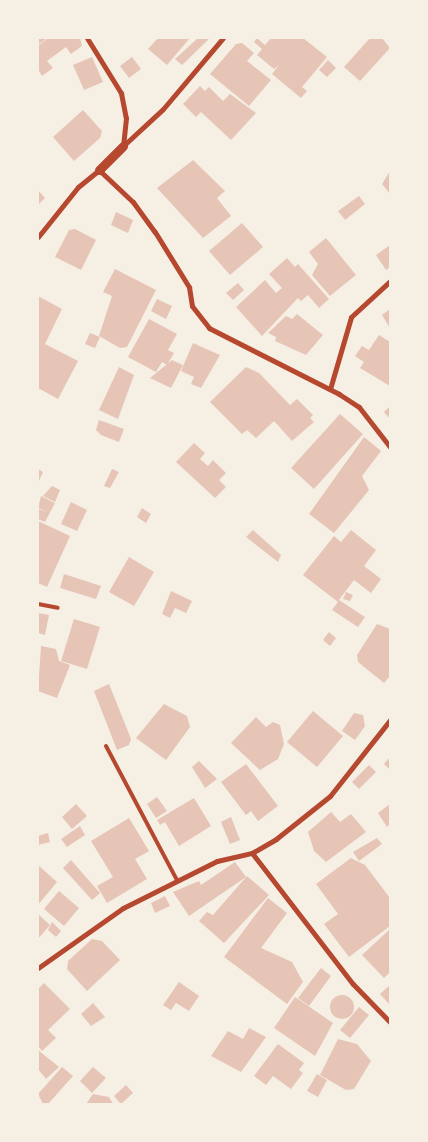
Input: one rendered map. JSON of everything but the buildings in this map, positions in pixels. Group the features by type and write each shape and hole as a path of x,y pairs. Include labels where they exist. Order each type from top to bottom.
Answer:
{"street":[{"path":"87,38 121,93 126,118 123,146"},
{"path":"38,237 78,186 98,170 163,109 224,38"},
{"path":"98,170 133,202 155,232 190,287 192,306 209,328 240,347 330,389 359,407 390,447"},
{"path":"330,389 351,317 390,281"},
{"path":"38,968 97,922 217,861 252,853 330,796 390,720"},
{"path":"252,853 353,984 390,1022"}],"lane":[{"path":"38,604 58,608"},
{"path":"106,746 177,880"}]}
